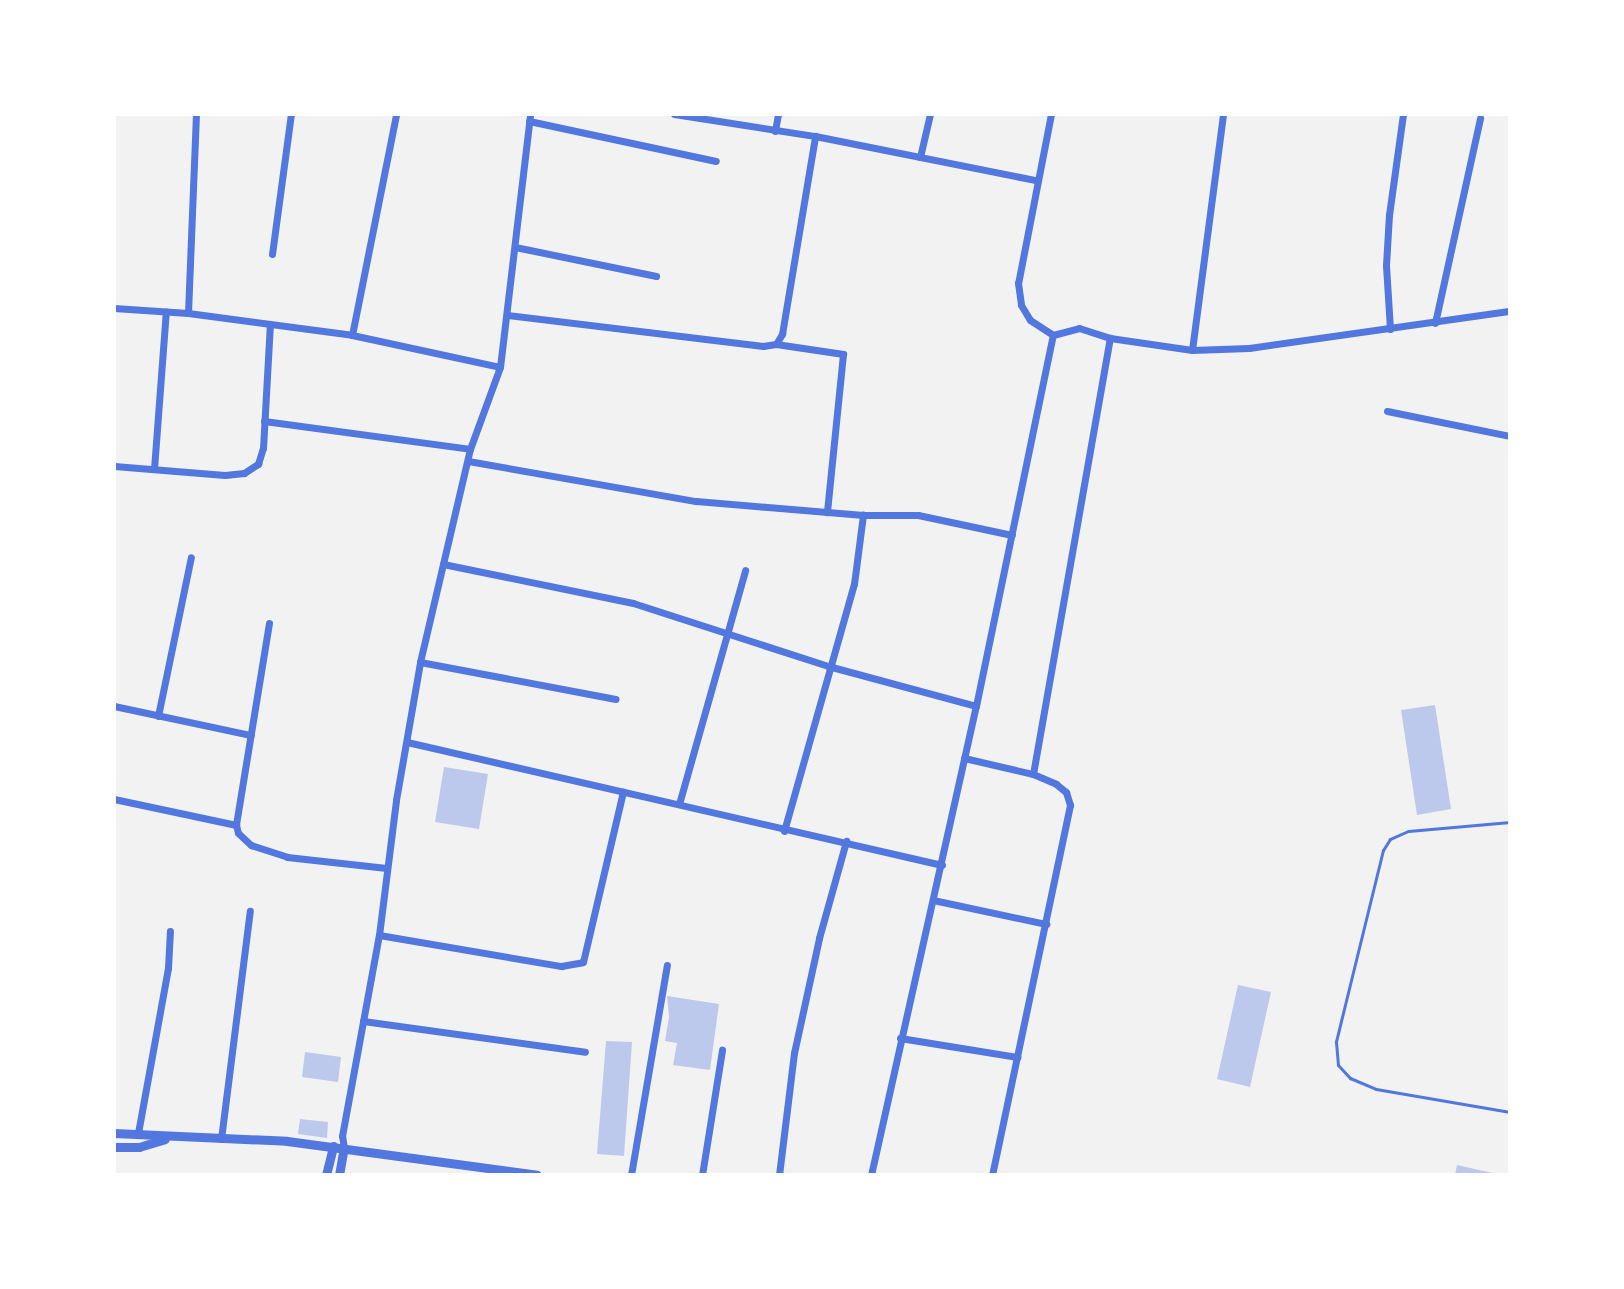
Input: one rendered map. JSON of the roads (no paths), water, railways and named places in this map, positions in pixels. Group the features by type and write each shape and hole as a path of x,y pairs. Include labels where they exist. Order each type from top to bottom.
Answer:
{"street":[{"path":"188,313 196,114"},
{"path":"272,254 291,114"},
{"path":"352,335 396,114"},
{"path":"674,114 815,136 1036,180"},
{"path":"775,131 778,114"},
{"path":"920,157 930,114"},
{"path":"1051,114 1018,283 1021,305 1030,320 1053,335 1079,328 1110,338 1192,350 1249,348 1510,311"},
{"path":"1192,350 1223,114"},
{"path":"1390,329 1386,265 1389,215 1403,114"},
{"path":"326,1175 342,1136 379,935 386,868 420,662 470,449 500,367 529,118 716,161"},
{"path":"1435,323 1480,118"},
{"path":"776,344 782,334 815,136"},
{"path":"515,247 656,276"},
{"path":"114,308 188,313 352,335 500,367"},
{"path":"154,469 166,311"},
{"path":"507,315 843,354 827,512"},
{"path":"114,466 244,473 258,464 270,324"},
{"path":"871,1175 942,865 1053,335"},
{"path":"1033,774 1110,338"},
{"path":"1387,411 1510,436"},
{"path":"264,421 470,449"},
{"path":"468,461 696,501 863,515 918,515 1012,535"},
{"path":"784,831 828,666 854,584 863,515"},
{"path":"158,716 191,557"},
{"path":"443,564 633,603 828,666 976,706"},
{"path":"679,804 745,570"},
{"path":"269,623 236,825 238,833 251,845 287,857 386,868"},
{"path":"420,662 616,699"},
{"path":"114,706 251,735"},
{"path":"407,742 942,865"},
{"path":"964,758 1033,774 1066,792 1070,805 992,1175"},
{"path":"379,935 561,966 583,962 623,792"},
{"path":"114,799 236,825"},
{"path":"779,1175 794,1053 819,938 846,841"},
{"path":"933,900 1046,924"},
{"path":"221,1139 250,911"},
{"path":"138,1133 168,968 170,931"},
{"path":"631,1175 667,965"},
{"path":"363,1021 585,1052"},
{"path":"900,1038 1017,1057"},
{"path":"702,1175 722,1050"},
{"path":"114,1133 339,1147 537,1175"},
{"path":"114,1147 139,1147 168,1138"},
{"path":"339,1147 339,1175"}],"lane":[{"path":"1510,822 1408,831 1390,839 1383,850 1336,1042 1338,1065 1350,1078 1376,1089 1510,1112"}]}
